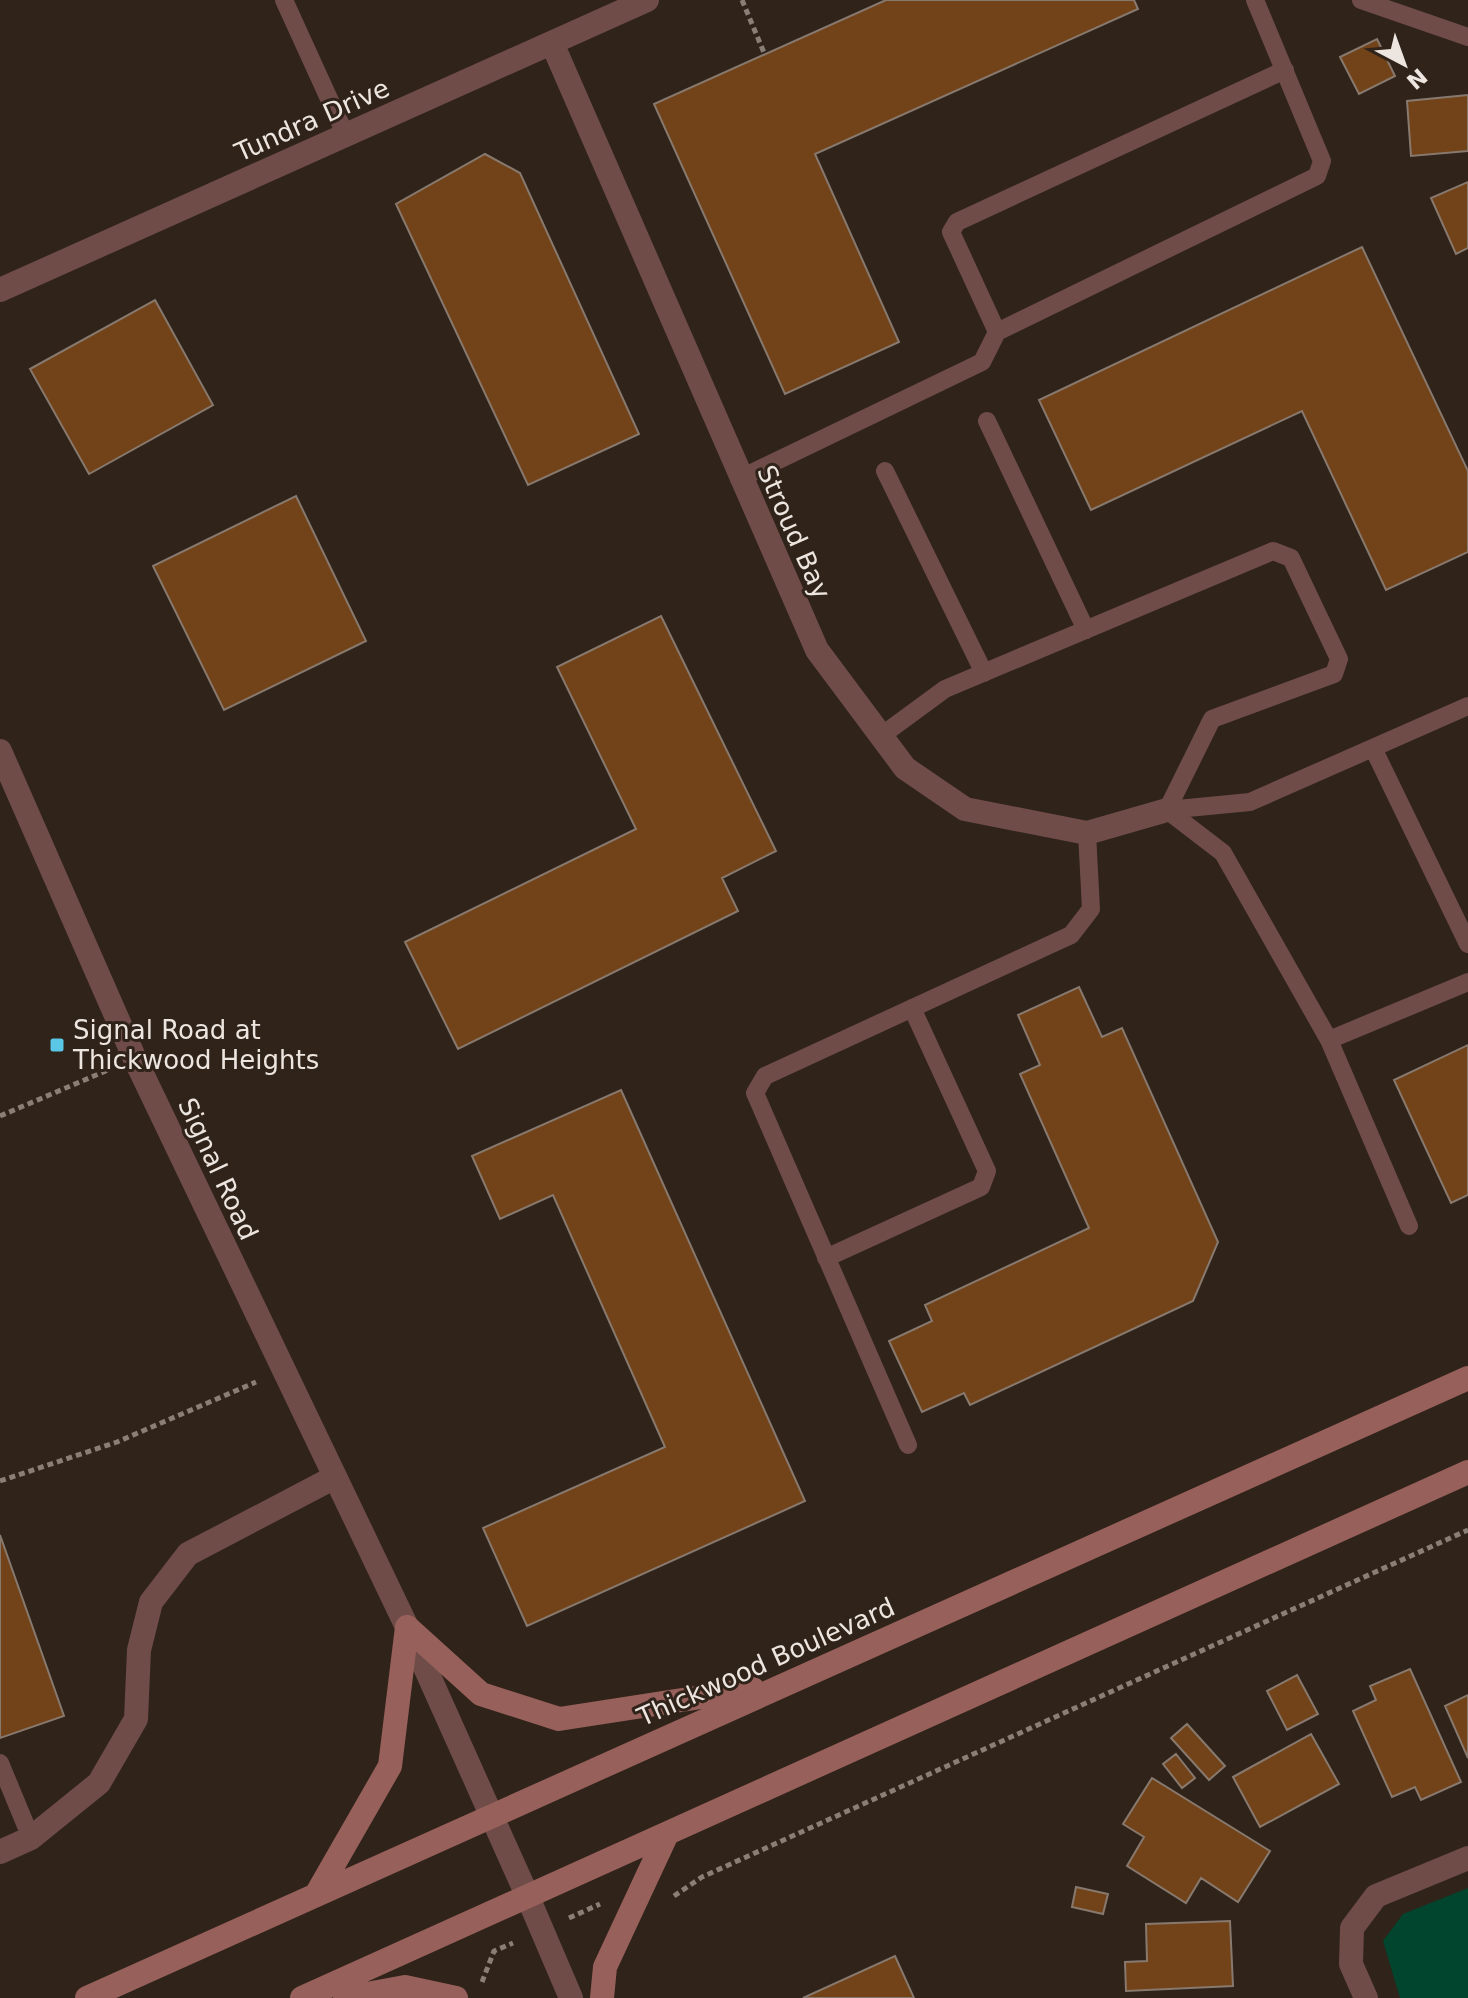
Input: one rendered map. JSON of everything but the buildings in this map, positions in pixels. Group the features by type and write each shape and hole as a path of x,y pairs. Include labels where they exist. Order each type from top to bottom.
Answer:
{"main road":[{"name":"Thickwood Boulevard","path":"87,1998 1468,1378"},
{"path":"302,1998 1468,1472"},
{"path":"407,1627 481,1694 559,1719 785,1684"},
{"path":"316,1895 390,1766 407,1627"},
{"path":"602,1998 605,1967 667,1834"},
{"path":"345,1998 405,1987 456,1998"}],"street":[{"name":"Tundra Drive","path":"0,290 647,0"},
{"name":"Stroud Bay","path":"552,43 739,479 817,650 905,768 965,809 1087,833 1167,810"},
{"name":"Signal Road","path":"0,751 135,1059 407,1627 571,1998"},
{"path":"0,1852 31,1838 99,1783 136,1719 139,1650 151,1602 188,1554 335,1477"},
{"path":"1366,1998 1351,1964 1352,1928 1368,1906 1376,1896 1468,1858"}],"lane":[{"path":"284,0 346,136"},
{"path":"739,479 982,362 997,332 1317,176 1322,161 1255,0"},
{"path":"1361,0 1468,37"},
{"path":"997,332 951,232 957,222 1285,70"},
{"path":"987,421 1086,630"},
{"path":"885,471 984,673"},
{"path":"881,736 945,689 1273,551 1291,558 1339,659 1334,674 1212,719 1167,810"},
{"path":"1167,810 1250,802 1468,706"},
{"path":"1373,748 1468,944"},
{"path":"1167,810 1223,853 1329,1040 1409,1226"},
{"path":"908,1445 755,1093 765,1076 1071,935 1091,909 1087,833"},
{"path":"1329,1040 1468,982"},
{"path":"826,1258 981,1187 987,1171 912,1008"},
{"path":"0,1763 31,1838"}],"path":[{"path":"742,0 765,55"},
{"path":"0,1116 135,1059"},
{"path":"0,1481 117,1442 282,1371"},
{"path":"668,1904 675,1894 702,1877 1468,1530"},
{"path":"574,1916 606,1901"},
{"path":"484,1976 494,1951 505,1947"}],"green space":[{"path":"1468,1888 1468,1998 1400,1998 1383,1941 1403,1914"}],"place":[{"name":"Signal Road at Thickwood Heights","path":"57,1045"}]}
